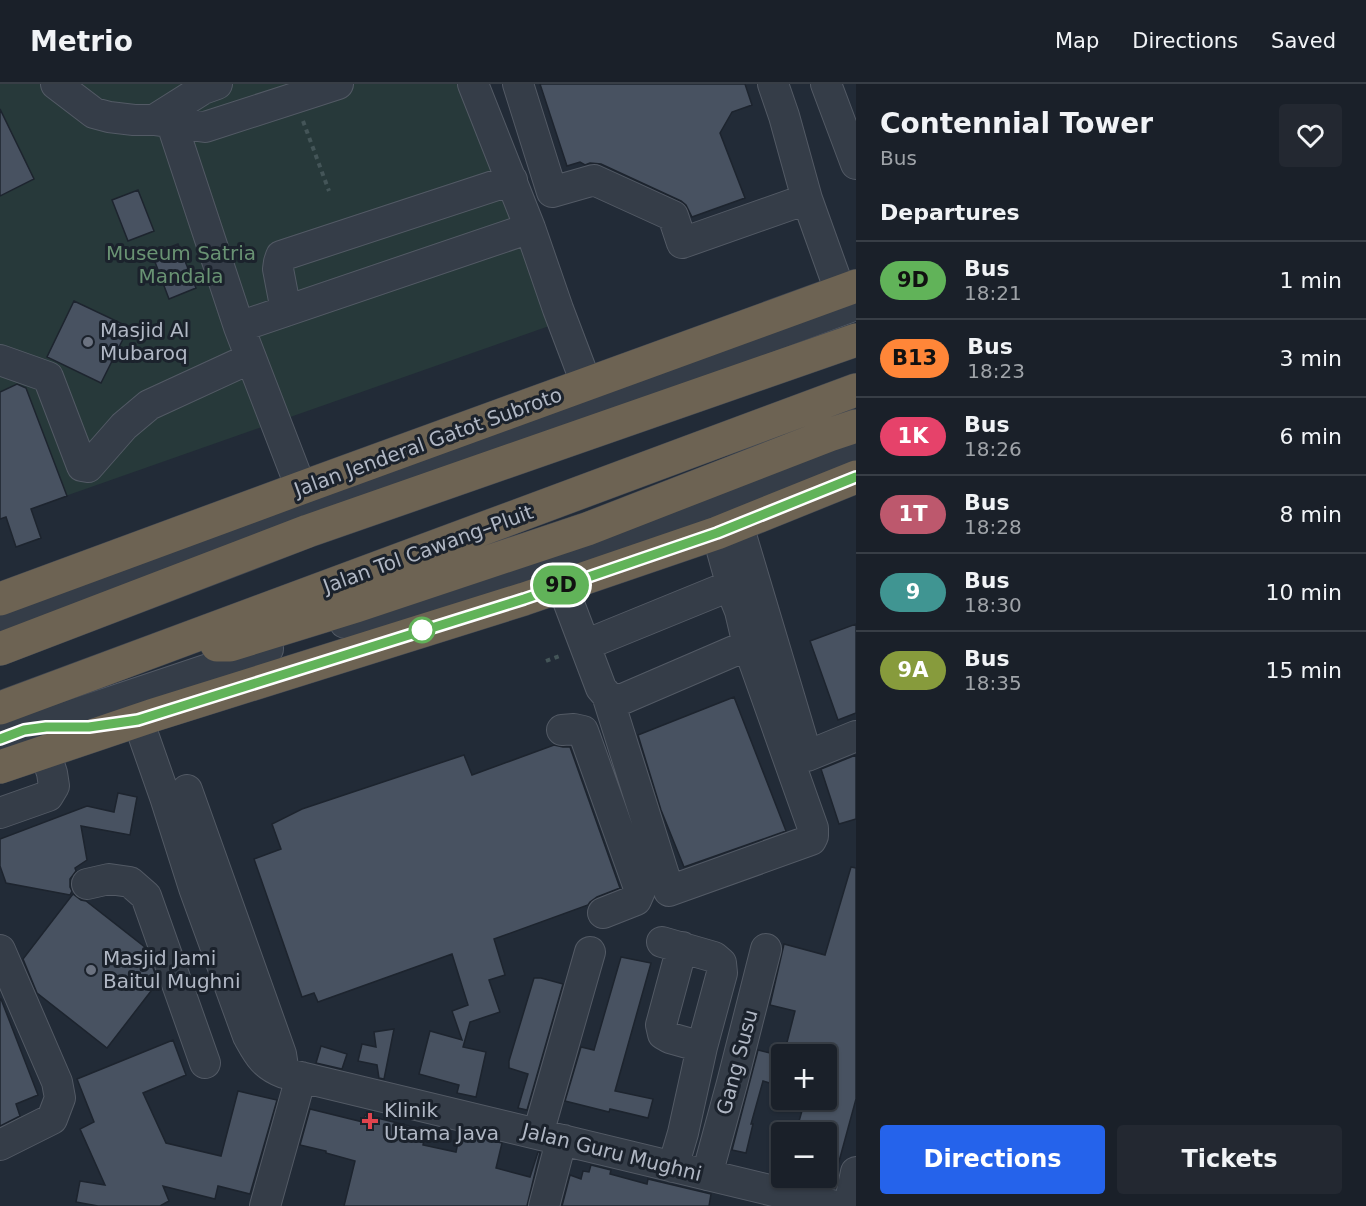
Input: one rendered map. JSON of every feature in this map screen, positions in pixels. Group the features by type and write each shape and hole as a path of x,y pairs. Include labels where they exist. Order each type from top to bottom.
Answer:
{"highway":[{"name":"Jalan Jenderal Gatot Subroto","path":"1,600 586,384 851,294"},
{"path":"0,649 308,531 856,340"},
{"name":"Jalan Tol Cawang–Pluit","path":"0,708 856,390"},
{"path":"170,644 230,645 356,606 586,529 856,426"},
{"path":"0,767 23,740 138,720 513,602 727,529 855,480"}],"street":[{"path":"56,84 94,113 134,120 164,118 205,127 293,91 338,84"},
{"path":"164,118 203,89 217,84"},
{"path":"473,84 512,180 586,384"},
{"path":"518,84 552,192 594,180 673,216 682,243 807,199"},
{"path":"1,600 181,554 851,294 807,199 773,84"},
{"path":"784,116 809,110 829,92 856,164"},
{"path":"164,118 239,327 301,488"},
{"path":"286,311 278,269 281,256 512,180"},
{"path":"239,327 530,228"},
{"path":"0,360 48,377 82,466 88,467 124,426 149,405 251,358"},
{"path":"0,813 48,796 54,786 52,773 23,740 343,624 434,602 581,561 732,503 856,444"},
{"path":"562,585 575,649 608,698 669,891 812,840 813,836 813,828 748,645 732,585 727,529"},
{"path":"727,529 807,756 856,736"},
{"path":"575,649 732,585"},
{"path":"608,698 617,700 625,698 748,645"},
{"path":"138,720 165,797 292,1075 265,1206"},
{"path":"562,730 583,731 640,891 636,900 603,913"},
{"path":"187,790 231,990 248,1036 259,1056 272,1068 292,1075"},
{"path":"87,884 109,879 130,882 146,896 205,1063"},
{"path":"673,1167 722,973 721,963 714,957 672,944 661,1025 663,1034 702,1047"},
{"name":"Gang Susu","path":"706,1175 766,949"},
{"path":"0,950 57,1082 60,1098 52,1119 0,1145"},
{"path":"544,1206 559,1149 551,1137 590,952"},
{"path":"185,1007 231,990"},
{"name":"Jalan Guru Mughni","path":"292,1075 706,1175 786,1200 836,1206"},
{"path":"849,1206 856,1172"}],"path":[{"path":"293,91 329,191"},
{"path":"546,662 575,649"}],"green space":[{"name":"Museum Satria Mandala","path":"0,84 489,84 566,320 0,519"}],"building":[{"path":"540,84 745,84 752,105 732,112 720,133 745,198 692,217 686,205 681,201 601,164 585,165 580,162 567,166"},
{"path":"0,109 34,179 0,196"},
{"path":"138,190 154,231 128,241 112,200"},
{"path":"178,244 196,288 169,299 152,254"},
{"name":"Masjid Al Mubaroq","path":"74,301 129,327 101,383 47,357"},
{"path":"17,384 26,388 67,496 31,509 41,538 16,547 6,517 0,519 0,392"},
{"path":"856,624 856,713 838,720 810,641"},
{"path":"734,697 786,831 684,867 661,810 638,735"},
{"path":"554,745 570,747 620,888 597,897 588,905 494,939 505,975 489,980 500,1012 470,1022 463,1047 486,1052 476,1097 457,1093 459,1085 419,1074 430,1031 462,1040 452,1011 468,1005 452,954 318,1002 314,993 302,997 254,859 281,849 272,824 302,809 464,755 472,775"},
{"path":"856,755 856,819 839,824 821,769"},
{"path":"118,793 137,797 130,835 81,826 87,860 75,868 76,871 70,879 72,891 70,895 6,883 0,866 0,839 87,806 114,812"},
{"path":"851,867 856,868 856,1099 837,1169 837,1122 799,1122 802,1110 837,1110 837,1044 787,1044 795,1011 770,1005 784,944 825,955"},
{"name":"Masjid Jami Baitul Mughni","path":"73,894 86,901 146,948 158,982 107,1048 37,993 23,959"},
{"path":"621,957 651,963 615,1091 653,1099 648,1118 610,1109 609,1112 565,1101 581,1047 594,1050"},
{"path":"534,978 563,984 527,1110 518,1108 528,1074 509,1068 509,1061"},
{"path":"0,999 38,1095 16,1104 20,1116 0,1126"},
{"path":"394,1029 384,1079 379,1078 377,1065 358,1061 362,1044 376,1047 374,1032"},
{"path":"173,1040 186,1075 143,1093 166,1143 221,1156 238,1091 277,1100 250,1194 218,1186 215,1199 163,1186 169,1201 160,1206 98,1206 76,1202 80,1181 105,1185 80,1129 94,1122 77,1079"},
{"path":"321,1046 347,1054 342,1069 316,1063"},
{"path":"758,1050 771,1053 771,1083 763,1081 746,1153 732,1150"},
{"path":"310,1109 363,1122 365,1115 426,1130 423,1145 456,1152 460,1133 502,1143 496,1168 530,1177 538,1152 540,1152 527,1206 344,1206 355,1161 300,1145"},
{"path":"591,1165 611,1170 610,1174 647,1184 648,1179 711,1194 709,1206 562,1206 570,1175 581,1179 583,1171 589,1172"}],"bus line":[{"name":"9D","path":"0,739 24,730 46,727 89,727 138,720 524,599 717,533 856,477"}],"place":[{"name":"Masjid Al Mubaroq","path":"88,342"},
{"name":"Masjid Jami Baitul Mughni","path":"91,970"},
{"name":"Klinik Utama Java","path":"370,1121"}]}
